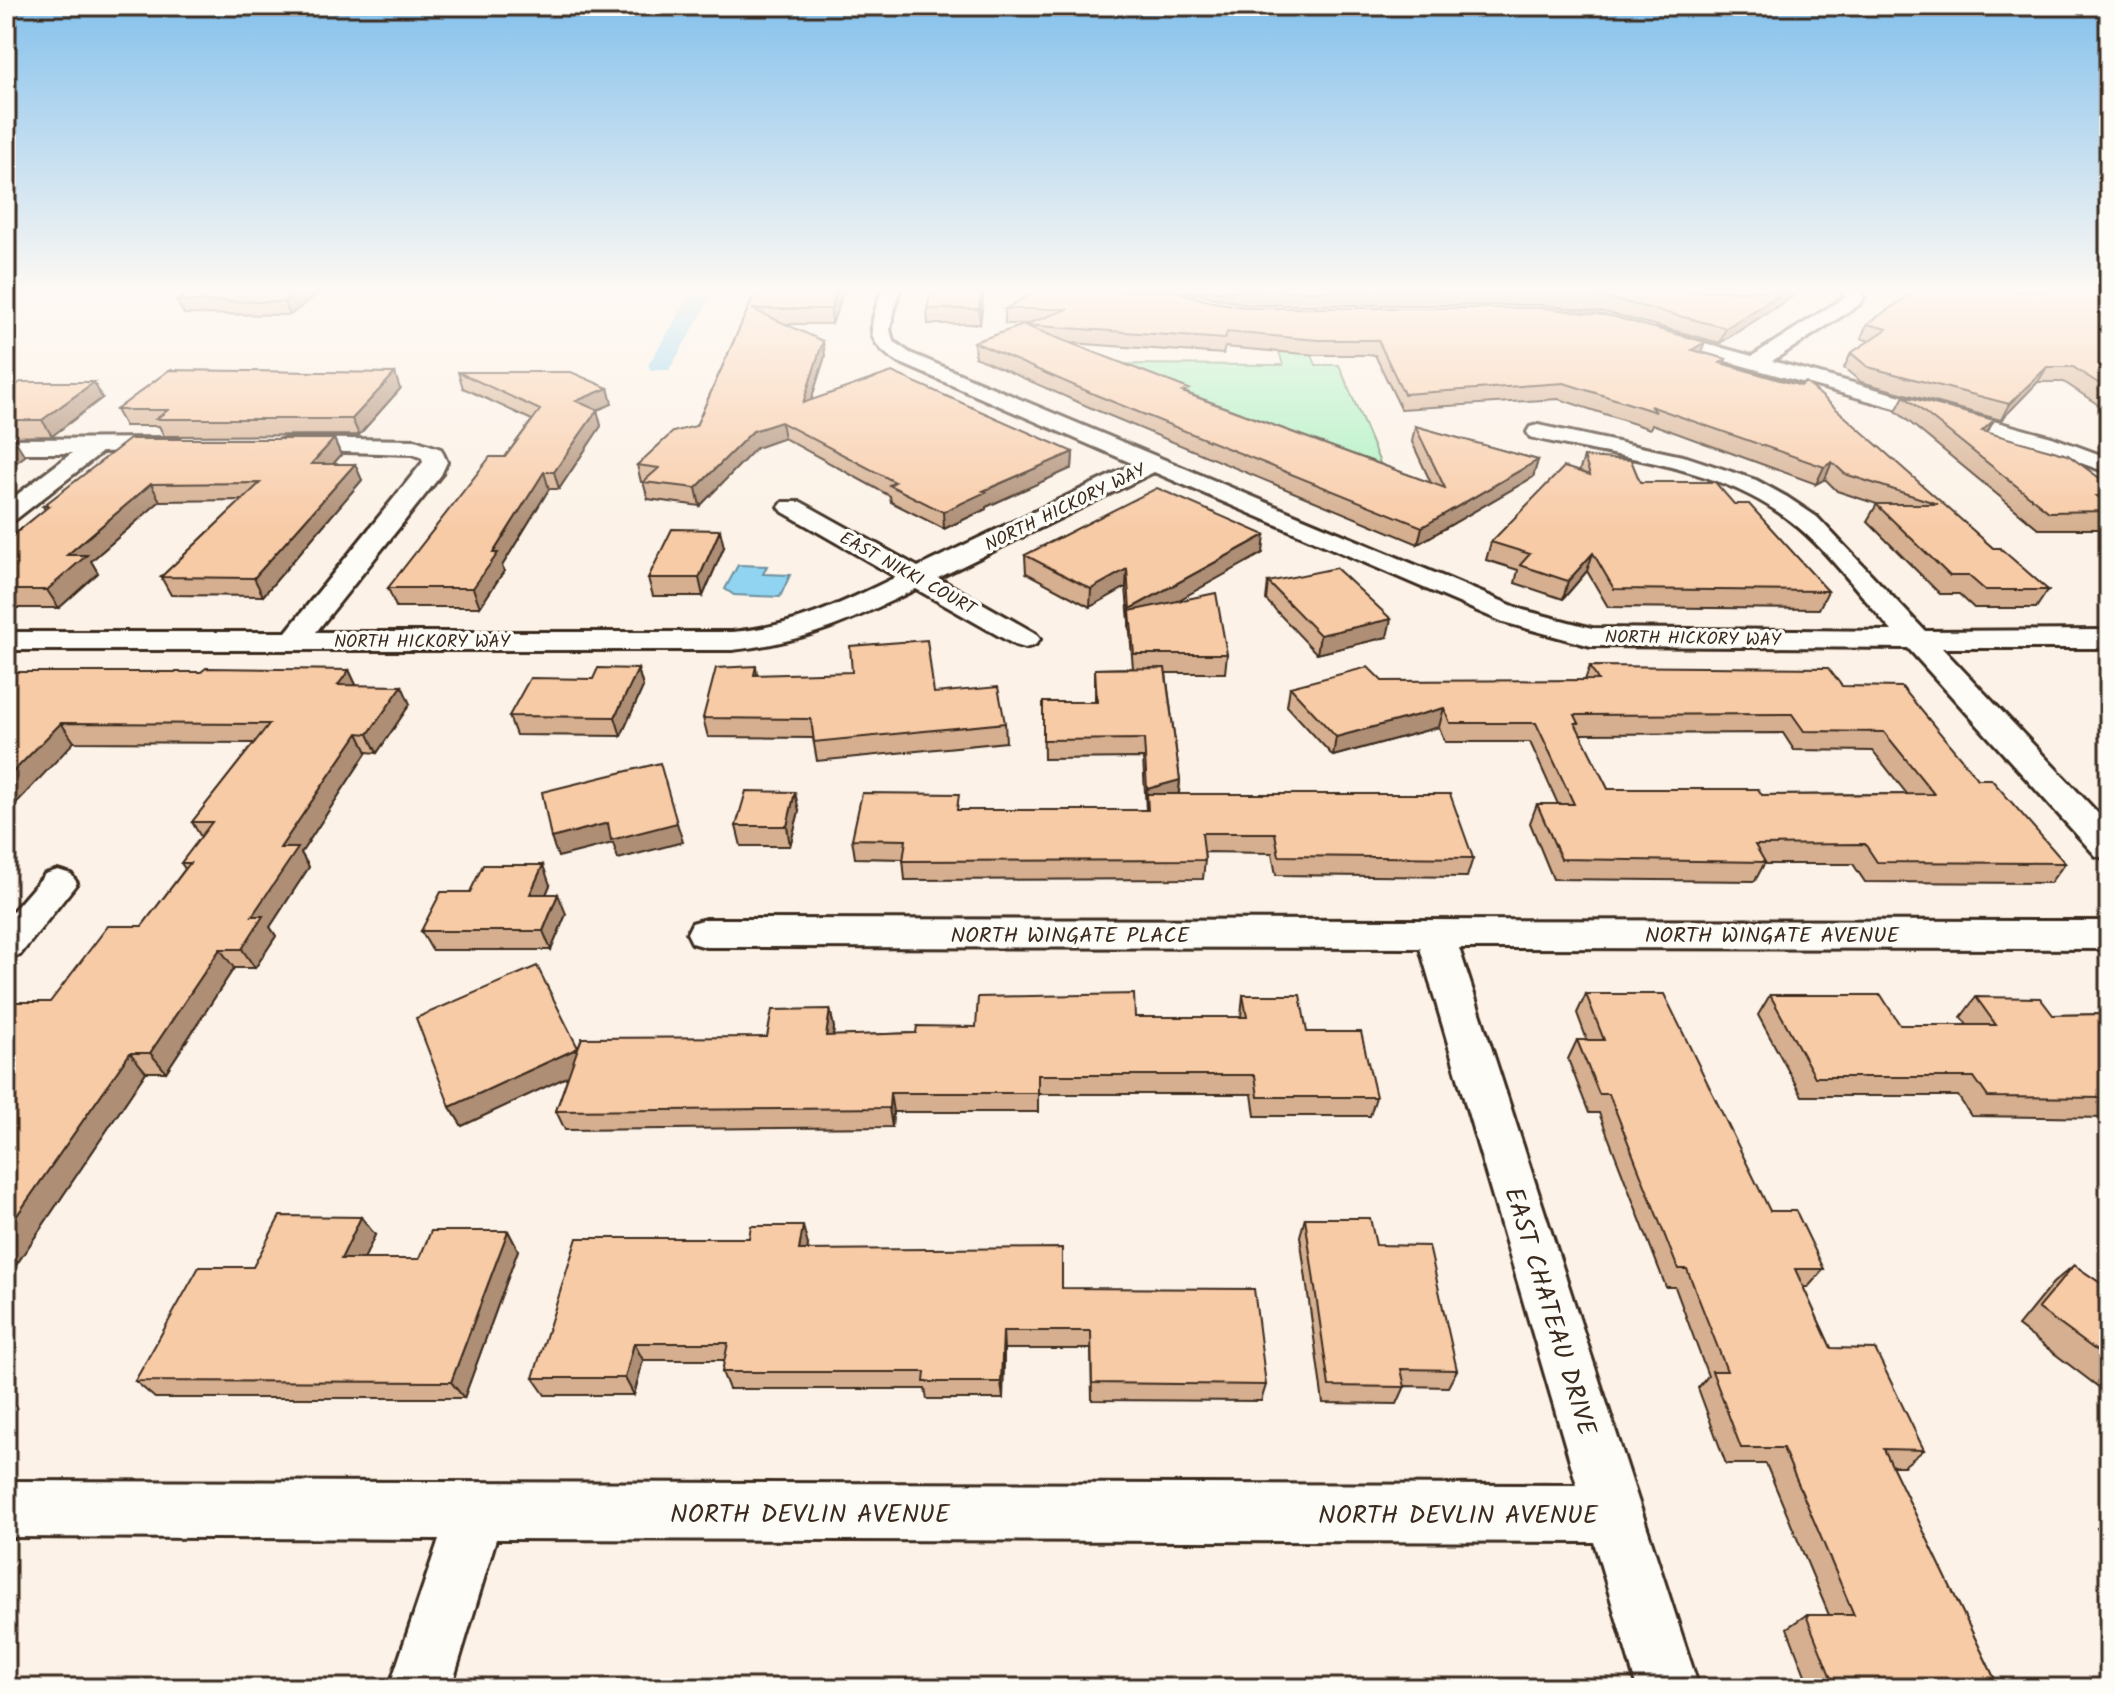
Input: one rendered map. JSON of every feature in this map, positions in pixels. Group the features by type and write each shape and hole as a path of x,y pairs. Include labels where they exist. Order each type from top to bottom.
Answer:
{"street":[{"path":"934,370 1155,463"},
{"path":"1781,370 2044,442 2109,466"},
{"path":"1538,432 1658,456 1731,480 1774,498 1808,522 2109,847"},
{"path":"6,515 97,445"},
{"path":"6,446 193,445"},
{"path":"257,445 401,445 425,449 433,454 435,462 432,470 294,641"},
{"name":"NORTH HICKORY WAY","path":"6,641 745,640 771,637 825,622 1155,463 1513,616 1591,637 2109,639"},
{"name":"EAST NIKKI COURT","path":"792,507 1025,639"},
{"path":"6,945 58,883"},
{"name":"NORTH WINGATE PLACE","path":"706,933 1435,934"},
{"name":"NORTH WINGATE AVENUE","path":"1435,934 2109,935"},
{"name":"EAST CHATEAU DRIVE","path":"1435,934 1668,1688"},
{"name":"NORTH DEVLIN AVENUE","path":"6,1509 1614,1514"},
{"path":"420,1688 476,1512"}],"green space":[{"path":"1123,370 1341,370 1383,470"}],"water":[{"path":"738,565 767,566 763,574 790,575 780,597 734,595 725,589"}],"building":[{"path":"169,370 395,373 352,419 156,419 168,410 116,410"},
{"path":"721,370 814,370 803,403 892,372 1073,452 943,512 889,485 895,482 781,422 753,431 696,488 643,482 659,468 637,465 673,432 696,426"},
{"path":"1039,370 1140,370 1189,389 1182,392 1445,488 1415,426 1538,460 1422,527"},
{"path":"1392,370 1745,370 1801,386 1806,382 1993,548 2000,548 2048,590 1985,590 1969,576 1950,576 1876,504 1938,504 1845,474 1832,462 1824,467 1650,406 1656,412 1564,383 1404,394"},
{"path":"1880,370 2044,370 2009,404"},
{"path":"2078,370 2109,370 2109,390"},
{"path":"458,372 571,372 608,388 576,401 597,410 554,472 544,472 493,553 498,553 473,588 388,588 490,457 505,457 540,410"},
{"path":"21,382 94,382 42,420 6,420 6,391"},
{"path":"1904,396 1994,420 1982,431 2068,455 2109,485 2109,496 2097,496 2109,505 2109,511 2049,512"},
{"path":"130,439 334,439 311,464 355,464 254,578 161,577 260,483 151,484 67,555 87,555 47,590 6,590 6,541 49,506 43,506"},
{"path":"1584,457 1631,460 1640,482 1715,482 1734,504 1749,504 1828,591 1614,589 1593,553 1568,581 1520,565 1530,554 1491,542 1564,467 1590,475"},
{"path":"1157,488 1265,535 1130,609 1127,569 1091,589 1025,555"},
{"path":"672,529 720,530 699,578 648,578"},
{"path":"1336,568 1391,619 1320,635 1268,582"},
{"path":"1216,593 1227,654 1134,654 1130,611"},
{"path":"927,640 934,693 998,687 1005,723 814,742 811,719 703,718 716,668 756,666 754,675 852,672 850,646"},
{"path":"1590,666 1828,668 1842,686 1902,687 1978,779 1991,779 2065,863 1877,862 1865,844 1755,845 1765,862 1561,859 1537,804 1574,804 1536,723 1450,723 1444,708 1336,737 1290,687 1368,667 1382,681 1598,680","holes":["1792,714 1804,731 1884,732 1934,794 1762,795 1758,789 1608,789 1575,723 1579,723 1575,715"]},
{"path":"206,668 349,670 338,685 402,686 368,734 358,733 280,848 298,848 252,916 263,916 242,949 220,949 150,1053 130,1053 6,1231 6,1002 50,1002 108,926 142,926 190,863 181,863 212,822 192,822 269,724 61,723 6,779 6,672 201,672"},
{"path":"598,668 638,669 615,717 509,716 530,678 593,679"},
{"path":"1165,668 1180,780 1147,789 1144,739 1043,740 1043,702 1097,702 1095,669"},
{"path":"660,763 677,823 611,840 608,823 551,838 542,792"},
{"path":"746,791 795,792 787,826 736,826"},
{"path":"862,793 959,794 957,810 1148,810 1147,794 1450,794 1473,858 1279,856 1275,833 1202,833 1205,860 903,861 906,840 852,839"},
{"path":"483,865 543,865 530,894 558,894 543,931 421,931 441,892 470,892"},
{"path":"537,966 578,1048 450,1107 416,1018"},
{"path":"1134,994 1135,1017 1247,1017 1243,995 1300,995 1307,1032 1361,1032 1376,1097 1258,1097 1255,1075 1038,1075 1038,1093 890,1093 889,1108 556,1111 582,1038 767,1037 772,1010 830,1009 826,1036 916,1033 917,1026 976,1027 978,997"},
{"path":"1586,994 1664,994 1770,1211 1796,1211 1824,1269 1795,1269 1831,1348 1875,1349 1924,1450 1884,1449 1999,1688 1835,1688 1806,1615 1854,1615 1783,1448 1741,1448 1712,1371 1727,1371 1687,1269 1678,1269 1609,1094 1599,1094 1577,1040 1604,1040"},
{"path":"1770,995 1881,995 1900,1025 1996,1025 1976,997 2040,998 2053,1015 2109,1014 2109,1098 1988,1097 1974,1077 1815,1077"},
{"path":"280,1216 361,1217 341,1259 419,1259 431,1231 508,1231 451,1382 135,1381 199,1267 253,1267"},
{"path":"1305,1218 1370,1218 1376,1245 1429,1246 1457,1370 1401,1369 1405,1387 1329,1386"},
{"path":"751,1226 803,1226 799,1250 1062,1248 1062,1288 1254,1289 1266,1385 1092,1383 1091,1331 1003,1331 1001,1382 924,1382 925,1372 722,1372 728,1343 634,1343 625,1378 533,1378 577,1238 749,1238"},
{"path":"2074,1265 2109,1289 2109,1360 2038,1308"},
{"path":"584,1683 709,1683 709,1688 583,1688"},
{"path":"12,1684 132,1686 10,1688"}]}
